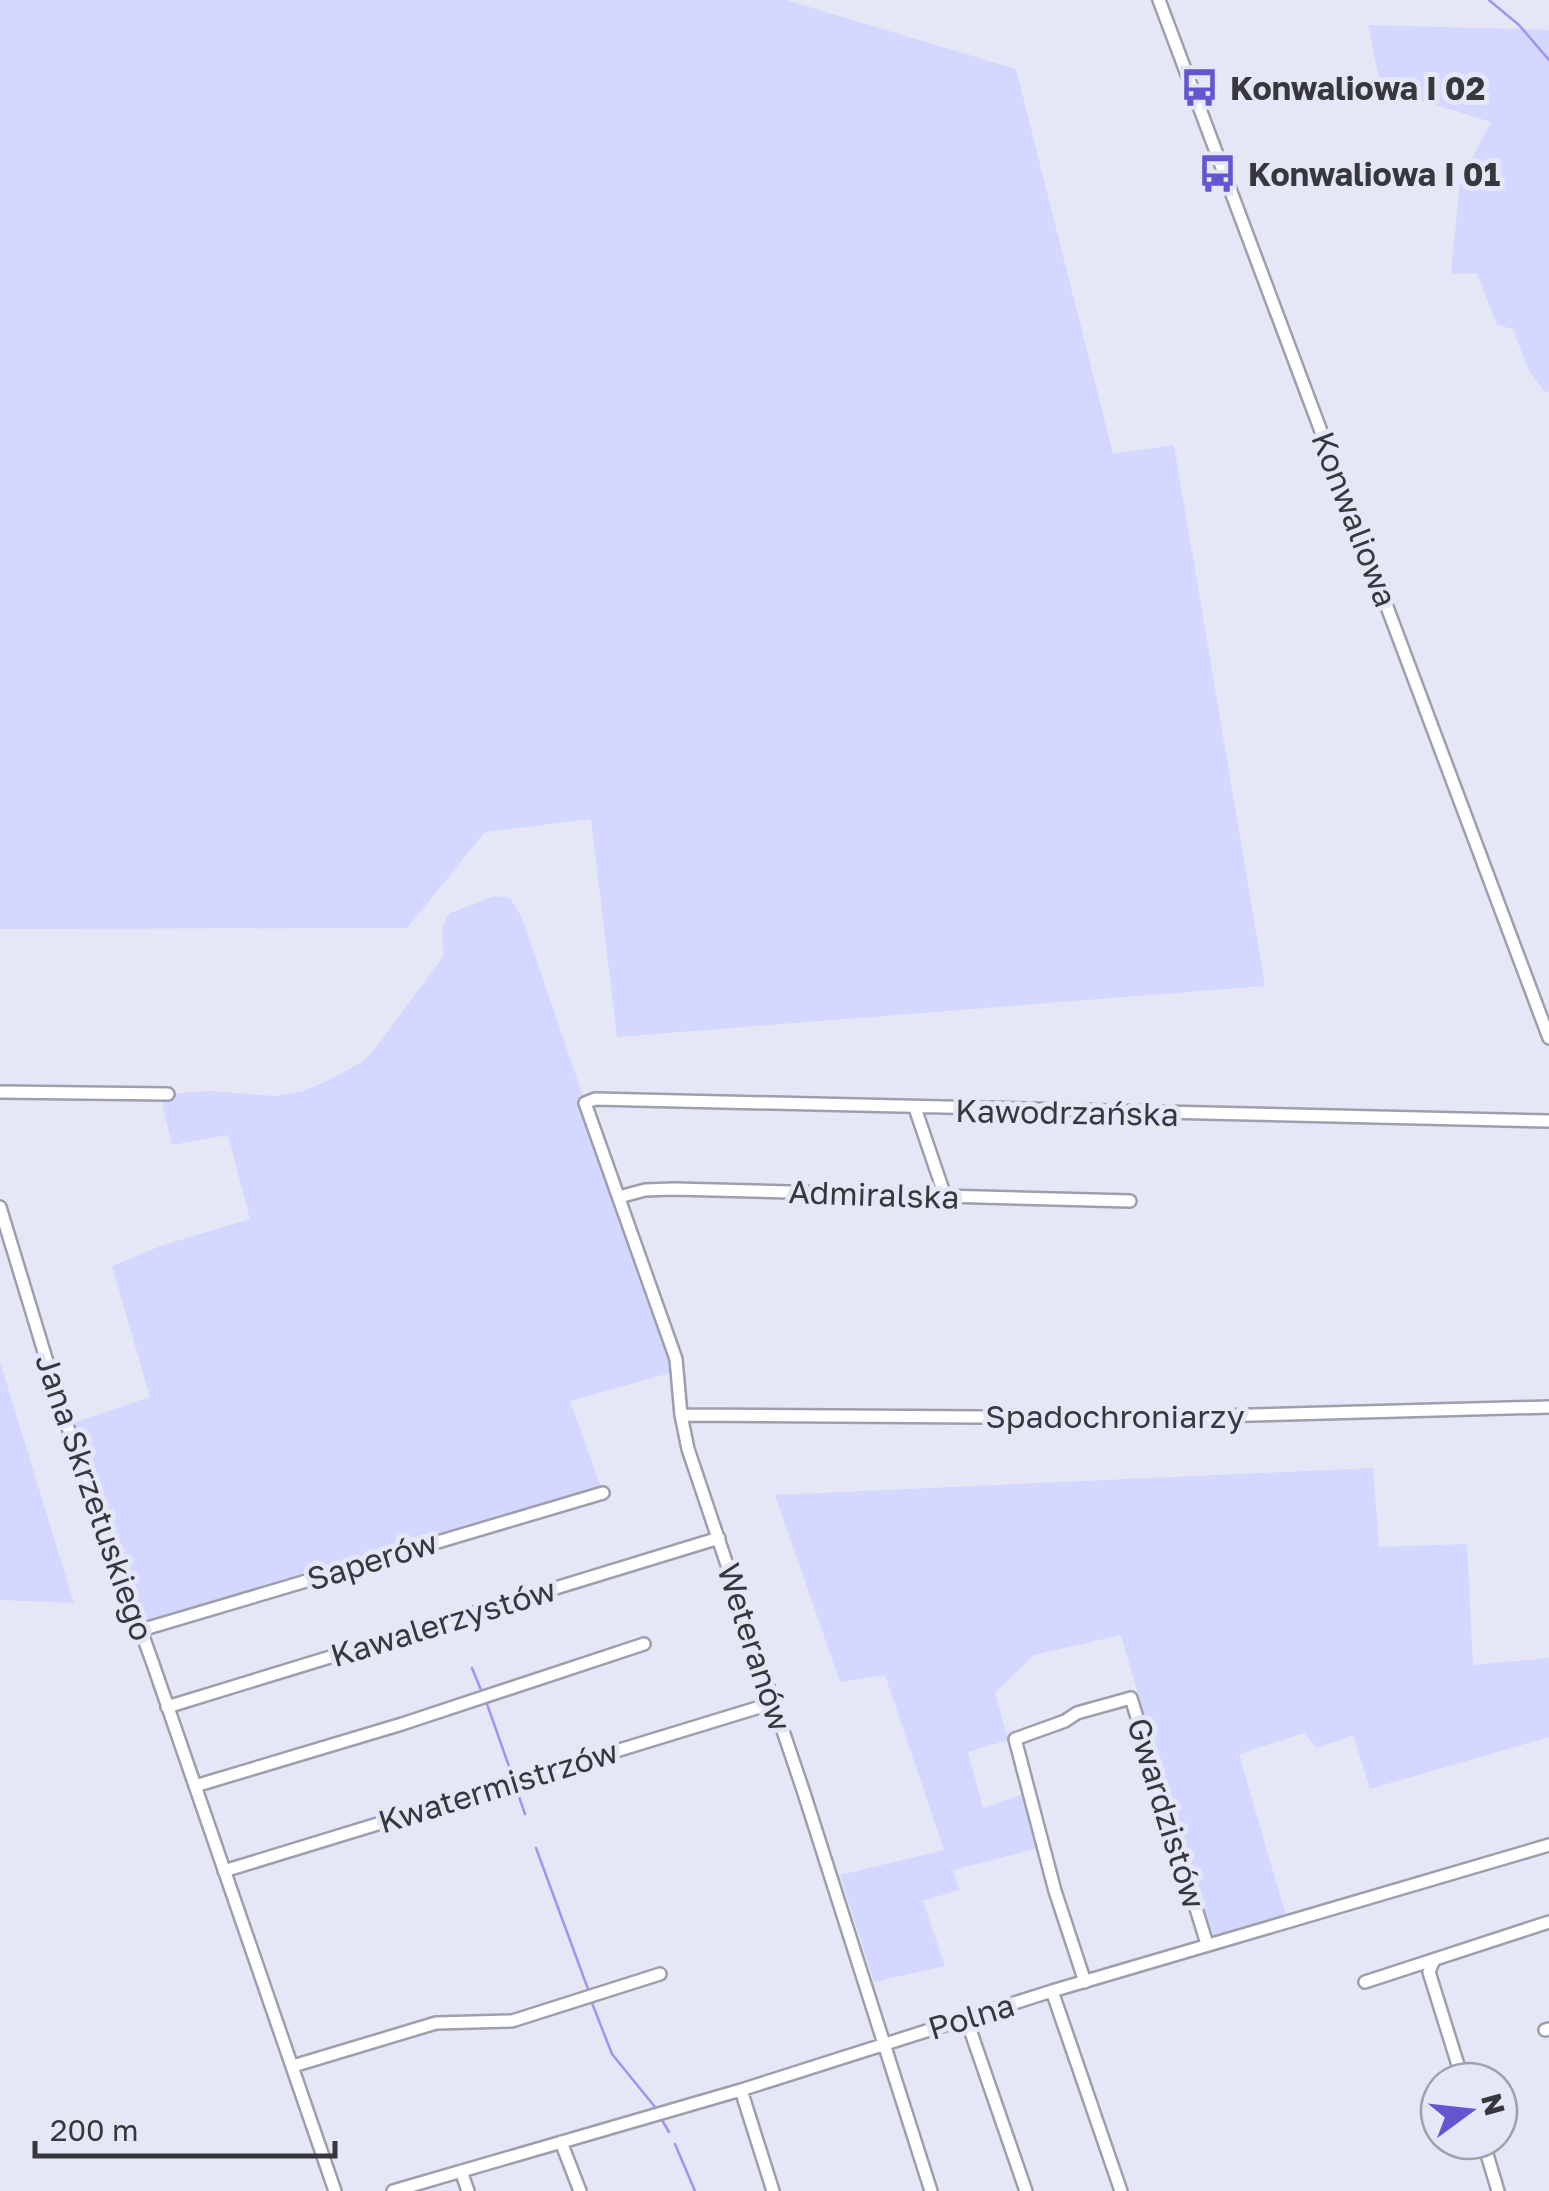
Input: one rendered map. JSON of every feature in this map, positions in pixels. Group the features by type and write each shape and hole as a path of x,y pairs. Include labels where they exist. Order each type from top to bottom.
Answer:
{"street":[{"name":"Konwaliowa","path":"1159,0 1549,1038"},
{"path":"0,1092 168,1094"},
{"name":"Kawodrzańska","path":"585,1103 595,1099 1549,1121"},
{"name":"Weteranów","path":"585,1103 676,1359 688,1449 931,2191"},
{"path":"916,1108 946,1196"},
{"name":"Admiralska","path":"619,1197 645,1190 674,1189 1130,1201"},
{"name":"Jana Skrzetuskiego","path":"0,1207 62,1411 335,2191"},
{"name":"Spadochroniarzy","path":"681,1415 1138,1418 1549,1407"},
{"name":"Saperów","path":"141,1630 603,1493"},
{"name":"Kawalerzystów","path":"167,1707 719,1538"},
{"path":"195,1786 402,1724 644,1644"},
{"name":"Gwardzistów","path":"1085,1982 1050,1874 1015,1740 1078,1714 1131,1698 1207,1944"},
{"name":"Kwatermistrzów","path":"224,1871 773,1703"},
{"name":"Polna","path":"393,2191 741,2090 1207,1944 1549,1845"},
{"path":"1365,1982 1549,1922"},
{"path":"1434,1960 1428,1972 1457,2061"},
{"path":"294,2066 436,2023 512,2021 660,1974"},
{"path":"1052,1991 1121,2191"},
{"path":"966,2018 1026,2191"},
{"path":"741,2090 773,2191"},
{"path":"562,2142 580,2191"},
{"path":"1488,2161 1498,2191"},
{"path":"461,2171 468,2191"}],"shaded area":[{"path":"0,0 786,0 1016,69 1113,454 1174,445 1265,986 617,1037 591,819 485,832 407,928 0,929"},
{"path":"1368,25 1549,30 1549,392 1544,391 1528,369 1513,329 1497,325 1477,273 1451,274 1460,181 1491,122 1381,88"},
{"path":"495,896 510,898 522,918 677,1371 570,1401 603,1493 141,1630 67,1425 150,1397 112,1266 163,1245 250,1219 228,1135 172,1145 160,1094 210,1091 275,1096 303,1091 360,1063 372,1053 444,955 443,928 450,913"},
{"path":"0,1362 74,1603 0,1600"},
{"path":"1373,1468 1379,1547 1467,1544 1473,1665 1549,1658 1549,1737 1370,1789 1353,1735 1317,1748 1304,1733 1239,1754 1286,1916 1208,1939 1121,1635 1034,1655 995,1693 1008,1740 968,1752 983,1808 1024,1794 1038,1848 953,1870 959,1890 923,1901 945,1966 874,1982 840,1875 944,1850 885,1675 840,1682 775,1495"}],"waterway":[{"path":"1489,0 1519,25 1549,60"},
{"path":"472,1668 481,1690"},
{"path":"487,1704 511,1772"},
{"path":"516,1788 525,1814"},
{"path":"536,1848 588,1989"},
{"path":"592,2003 612,2054 655,2107"},
{"path":"662,2120 669,2132"},
{"path":"675,2144 695,2191"}],"place":[{"name":"Konwaliowa I 02","path":"1200,88"},
{"name":"Konwaliowa I 01","path":"1218,174"}]}
